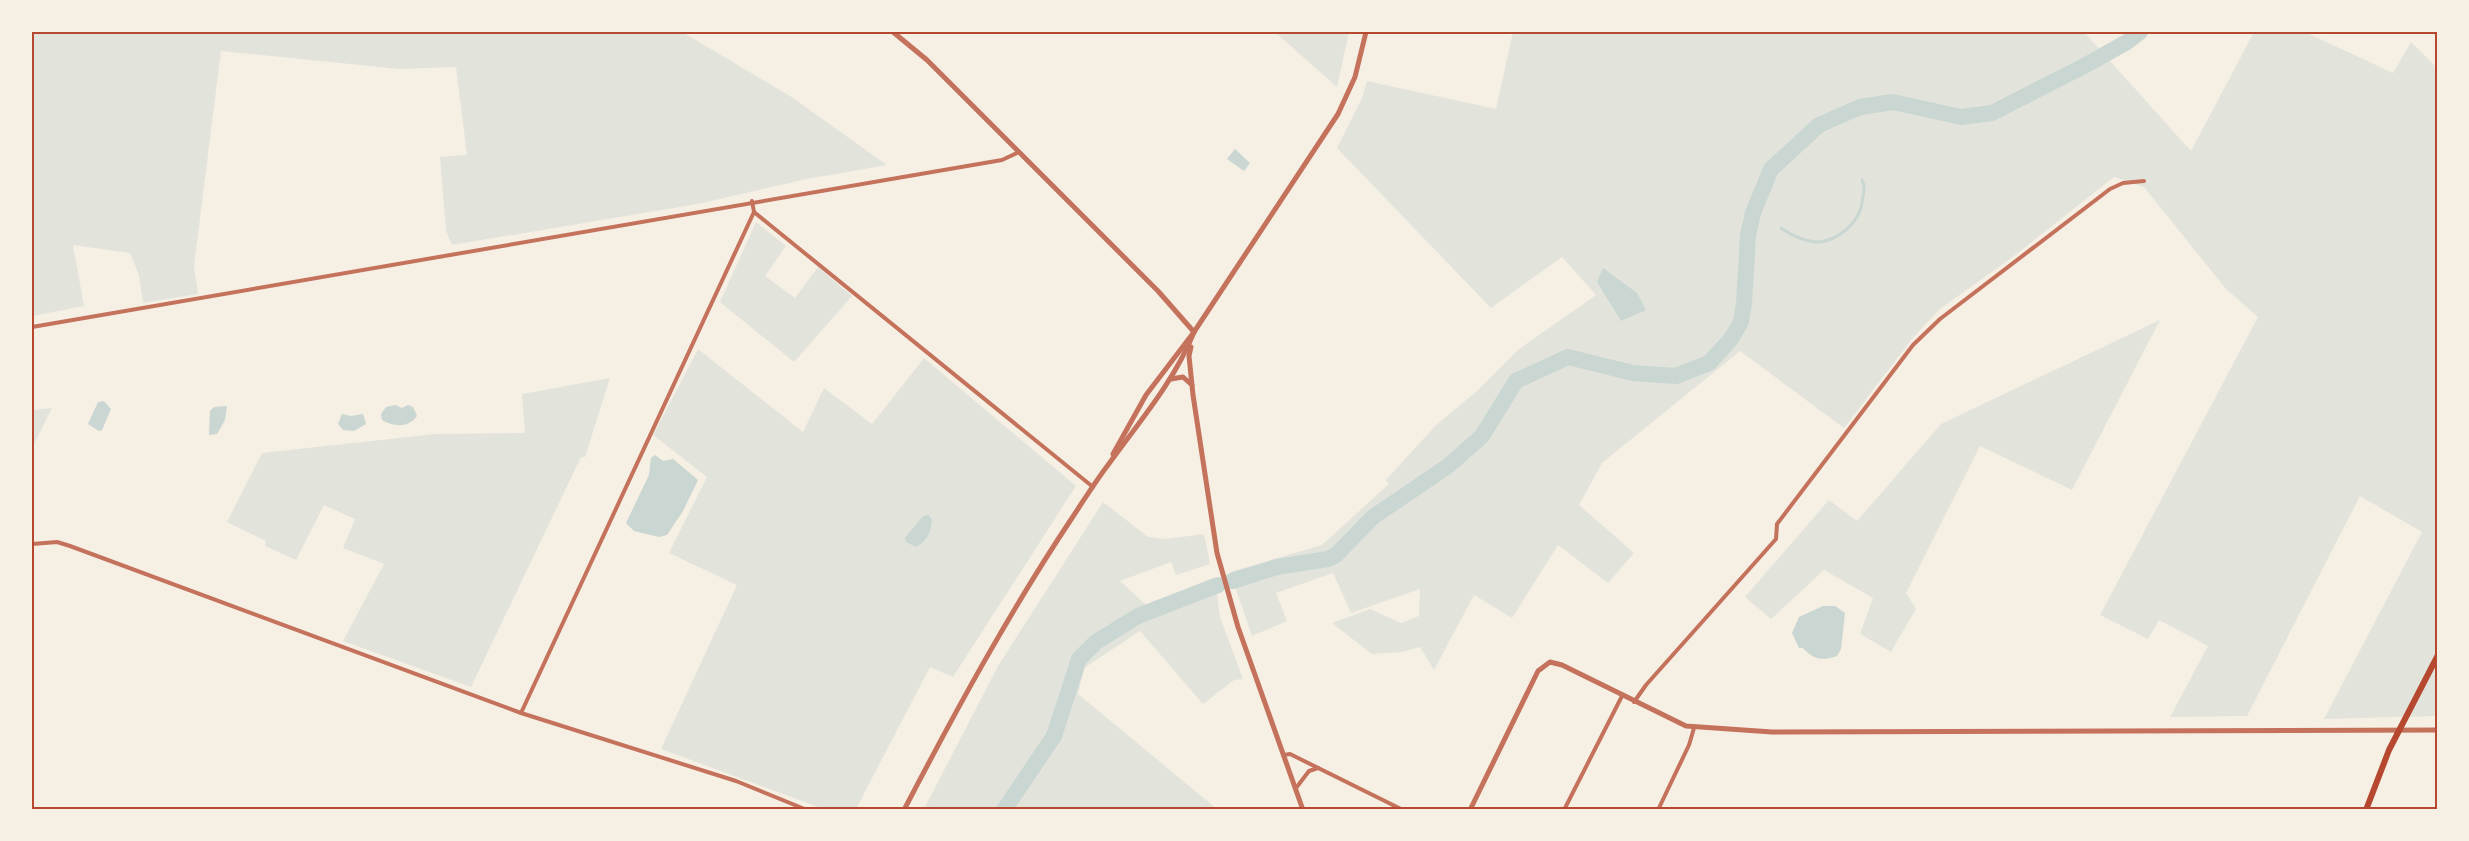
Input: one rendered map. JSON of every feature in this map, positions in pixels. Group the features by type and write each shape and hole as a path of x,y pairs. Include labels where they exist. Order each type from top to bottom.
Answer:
{"main road":[{"path":"2366,810 2389,750 2438,655"}],"street":[{"path":"892,32 927,60 1158,291 1194,332"},
{"path":"1107,466 1146,395 1194,332 1338,114 1355,77 1366,32"},
{"path":"32,327 752,201 1002,160 1019,152"},
{"path":"1634,702 1646,685 1776,539 1777,524 1913,345 1940,319 2110,189 2123,183 2144,181"},
{"path":"521,712 754,212 752,201"},
{"path":"754,212 1093,487"},
{"path":"904,810 973,681 1093,487 1171,379 1183,360 1194,332"},
{"path":"1194,332 1189,356 1213,535 1228,595 1303,810"},
{"path":"1171,379 1183,378 1192,385"},
{"path":"32,544 57,542 63,544 521,712 736,781 807,810"},
{"path":"1470,810 1543,665 1556,663 1674,722 1694,728 1772,732 2438,730"},
{"path":"1564,810 1622,696"},
{"path":"1658,810 1689,745 1694,728"},
{"path":"1283,755 1290,754 1403,810"},
{"path":"1295,789 1309,771 1318,768"}],"shaded area":[{"path":"32,32 682,32 790,96 887,165 807,179 698,204 452,245 446,231 440,157 467,155 456,67 399,69 221,51 194,266 198,294 143,303 139,275 130,253 73,245 84,306 32,316"},
{"path":"1275,32 1349,32 1337,87"},
{"path":"1513,32 2084,32 2191,151 2254,32 2307,33 2393,73 2411,42 2437,68 2437,716 2324,719 2422,532 2360,496 2247,716 2170,717 2208,646 2159,620 2148,639 2100,615 2258,317 2226,289 2144,187 2114,177 2014,256 1940,309 1912,339 1844,428 1740,351 1602,463 1579,505 1634,553 1608,583 1558,545 1512,618 1474,595 1434,670 1420,647 1402,652 1372,654 1332,623 1370,609 1401,623 1419,616 1420,589 1351,613 1333,573 1276,593 1287,621 1252,636 1230,572 1322,545 1389,484 1386,480 1437,424 1476,392 1519,349 1596,295 1562,257 1491,308 1337,148 1362,98 1367,81 1496,109"},
{"path":"1235,149 1250,163 1244,171 1227,159"},
{"path":"756,222 786,246 765,276 795,298 818,267 852,296 794,362 720,302"},
{"path":"1603,268 1637,293 1646,310 1621,321 1597,282"},
{"path":"2160,320 2072,490 1980,446 1906,593 1916,609 1891,652 1860,634 1873,598 1824,570 1771,619 1745,597 1829,500 1857,521 1941,424"},
{"path":"698,349 803,432 824,388 872,424 924,358 1076,486 953,677 930,667 856,809 824,809 661,749 737,585 669,553 707,477 653,435"},
{"path":"610,378 585,457 581,457 471,687 343,641 384,564 343,548 355,519 324,505 296,560 265,546 266,541 227,522 262,453 435,434 525,433 522,394"},
{"path":"104,401 111,409 102,430 99,431 88,424 98,402"},
{"path":"395,405 402,408 408,405 413,407 417,416 409,423 401,425 382,420 381,414 386,407"},
{"path":"227,406 225,420 217,434 209,435 210,411 214,407"},
{"path":"52,408 32,448 32,410"},
{"path":"342,414 351,416 363,414 366,424 354,431 343,430 338,424"},
{"path":"655,455 663,461 673,459 698,480 683,511 667,535 659,537 634,531 626,523 649,475 651,458"},
{"path":"1103,502 1148,537 1166,539 1204,534 1210,564 1176,575 1171,562 1120,581 1157,615 1217,593 1220,617 1243,679 1234,680 1203,704 1140,631 1084,668 1078,694 1217,809 924,809 998,666"},
{"path":"928,515 932,519 930,532 926,538 916,547 906,542 905,538 923,516"},
{"path":"1823,606 1835,606 1845,613 1841,649 1837,656 1827,659 1815,657 1803,648 1799,648 1792,633 1799,617"}],"waterway":[{"path":"1232,581 1277,567 1328,559 1336,555 1373,517 1448,466 1482,436 1516,381 1568,357 1633,373 1676,376 1709,363 1731,339 1741,322 1748,235 1753,213 1771,169 1819,125 1860,107 1893,102 1961,117 1992,113 2086,65 2140,32"},
{"path":"1781,228 1797,237 1816,242 1839,235 1852,224 1860,210 1864,191 1862,180"},
{"path":"1004,810 1054,736 1079,659 1096,642 1138,616 1218,585"}]}
